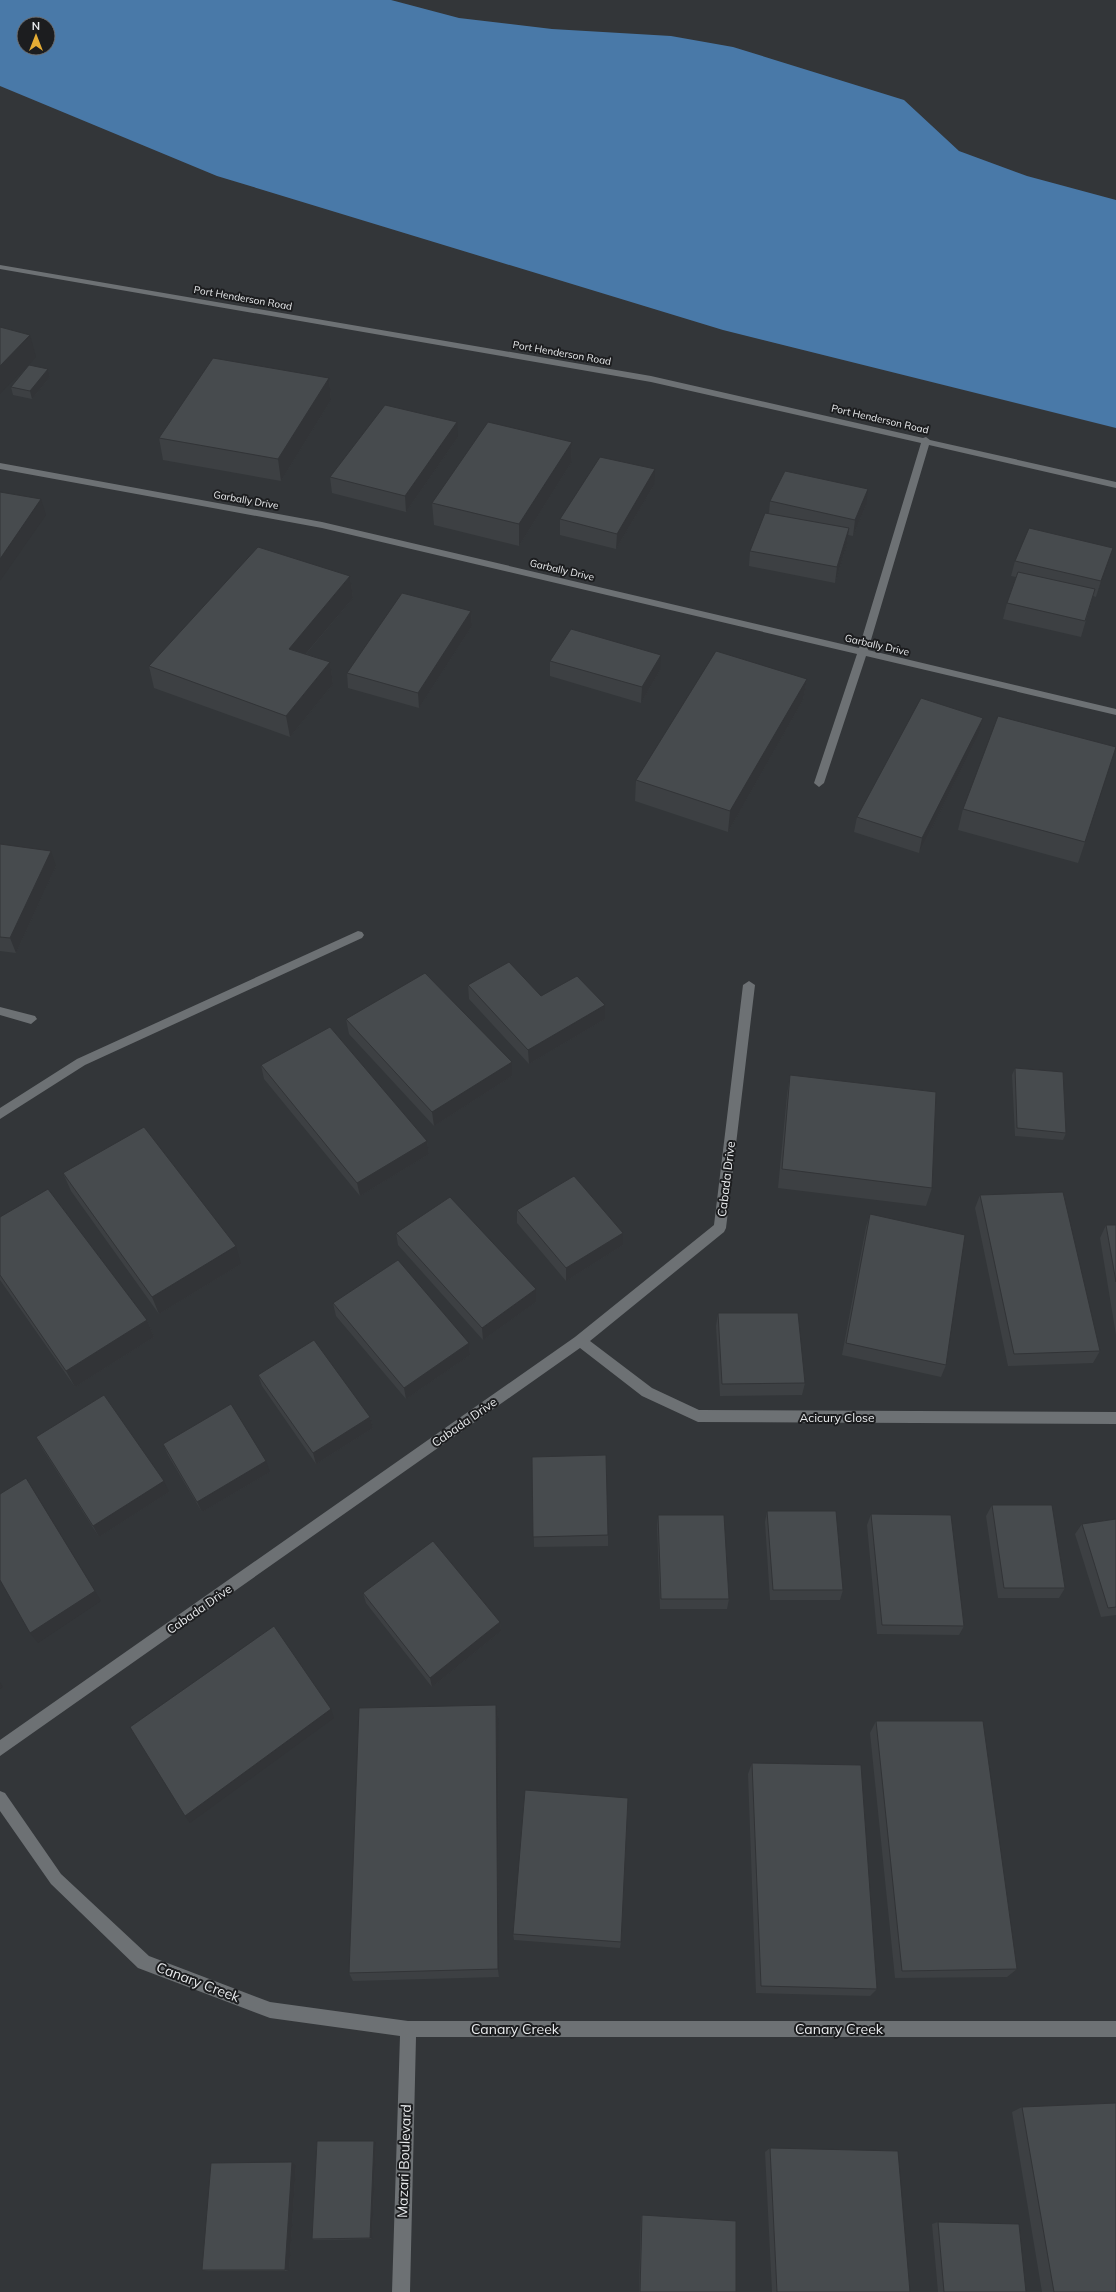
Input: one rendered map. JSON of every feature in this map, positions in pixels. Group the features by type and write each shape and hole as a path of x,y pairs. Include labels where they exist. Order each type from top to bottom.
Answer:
{"street":[{"name":"Port Henderson Road","path":"0,267 651,379 926,440 1116,485"},
{"path":"819,783 862,653 926,440"},
{"name":"Garbally Drive","path":"0,466 322,525 1116,712"},
{"path":"0,1114 81,1062 358,935"},
{"name":"Cabada Drive","path":"0,1749 580,1340 720,1228 749,985"},
{"path":"0,1011 31,1019"},
{"name":"Acicury Close","path":"580,1340 647,1392 698,1416 1116,1418"},
{"name":"Canary Creek","path":"0,1798 56,1879 144,1962 270,2010 408,2029 1116,2029"},
{"name":"Mazari Boulevard","path":"401,2292 408,2029"}],"water":[{"path":"0,0 391,0 459,18 552,29 671,36 733,47 904,100 959,151 1027,176 1116,200 1116,428 723,330 217,176 0,86"}],"building":[{"path":"0,327 30,335 0,366"},
{"path":"213,358 329,378 278,459 159,438"},
{"path":"29,365 48,369 30,391 11,387"},
{"path":"385,405 457,422 405,496 330,477"},
{"path":"488,422 572,442 519,524 432,503"},
{"path":"600,457 655,469 617,534 560,519"},
{"path":"785,471 868,489 855,520 770,501"},
{"path":"0,492 41,499 0,559"},
{"path":"765,513 849,528 837,567 750,551"},
{"path":"1029,528 1113,548 1101,581 1015,561"},
{"path":"258,547 350,576 289,649 330,662 286,716 149,666"},
{"path":"1018,572 1095,589 1085,621 1007,603"},
{"path":"402,593 471,611 418,693 347,673"},
{"path":"571,629 661,655 642,687 550,661"},
{"path":"716,651 807,679 730,811 636,780"},
{"path":"921,698 983,718 922,838 857,817"},
{"path":"998,716 1116,747 1085,842 963,809"},
{"path":"0,844 51,851 10,938 0,937"},
{"path":"509,962 541,996 577,976 605,1005 528,1050 468,985"},
{"path":"425,973 512,1062 432,1112 346,1019"},
{"path":"330,1027 427,1141 357,1183 261,1065"},
{"path":"1015,1068 1063,1072 1066,1133 1017,1128"},
{"path":"790,1075 936,1092 932,1188 782,1169"},
{"path":"144,1127 236,1246 152,1297 63,1173"},
{"path":"574,1176 623,1233 566,1268 517,1210"},
{"path":"48,1189 147,1320 66,1371 0,1275 0,1217"},
{"path":"1063,1192 1100,1351 1014,1354 980,1195"},
{"path":"450,1197 536,1289 482,1328 396,1233"},
{"path":"870,1214 965,1235 946,1365 846,1343"},
{"path":"1106,1225 1116,1225 1116,1282"},
{"path":"398,1260 469,1343 404,1388 333,1303"},
{"path":"718,1313 798,1313 805,1383 722,1384"},
{"path":"314,1340 370,1417 313,1453 258,1375"},
{"path":"104,1395 164,1481 93,1526 36,1437"},
{"path":"231,1404 266,1461 197,1502 163,1444"},
{"path":"606,1455 608,1535 533,1537 532,1457"},
{"path":"26,1478 95,1591 30,1633 0,1580 0,1494"},
{"path":"992,1505 1052,1505 1065,1588 1004,1588"},
{"path":"767,1511 836,1511 843,1590 773,1590"},
{"path":"871,1514 951,1515 964,1626 882,1625"},
{"path":"658,1515 724,1515 729,1599 661,1599"},
{"path":"1116,1519 1116,1607 1108,1608 1082,1524"},
{"path":"433,1541 500,1622 430,1678 363,1593"},
{"path":"274,1626 331,1709 185,1816 130,1727"},
{"path":"496,1705 498,1969 349,1973 359,1708"},
{"path":"876,1721 983,1721 1017,1969 902,1971"},
{"path":"752,1763 861,1765 877,1989 761,1986"},
{"path":"525,1790 628,1798 621,1942 513,1934"},
{"path":"1116,2103 1116,2292 1054,2292 1022,2107"},
{"path":"317,2141 374,2141 370,2238 312,2239"},
{"path":"770,2148 898,2151 910,2292 777,2292"},
{"path":"292,2162 285,2270 202,2270 211,2163"},
{"path":"642,2215 736,2221 736,2292 640,2292"},
{"path":"938,2222 1019,2224 1026,2292 944,2292"}]}
